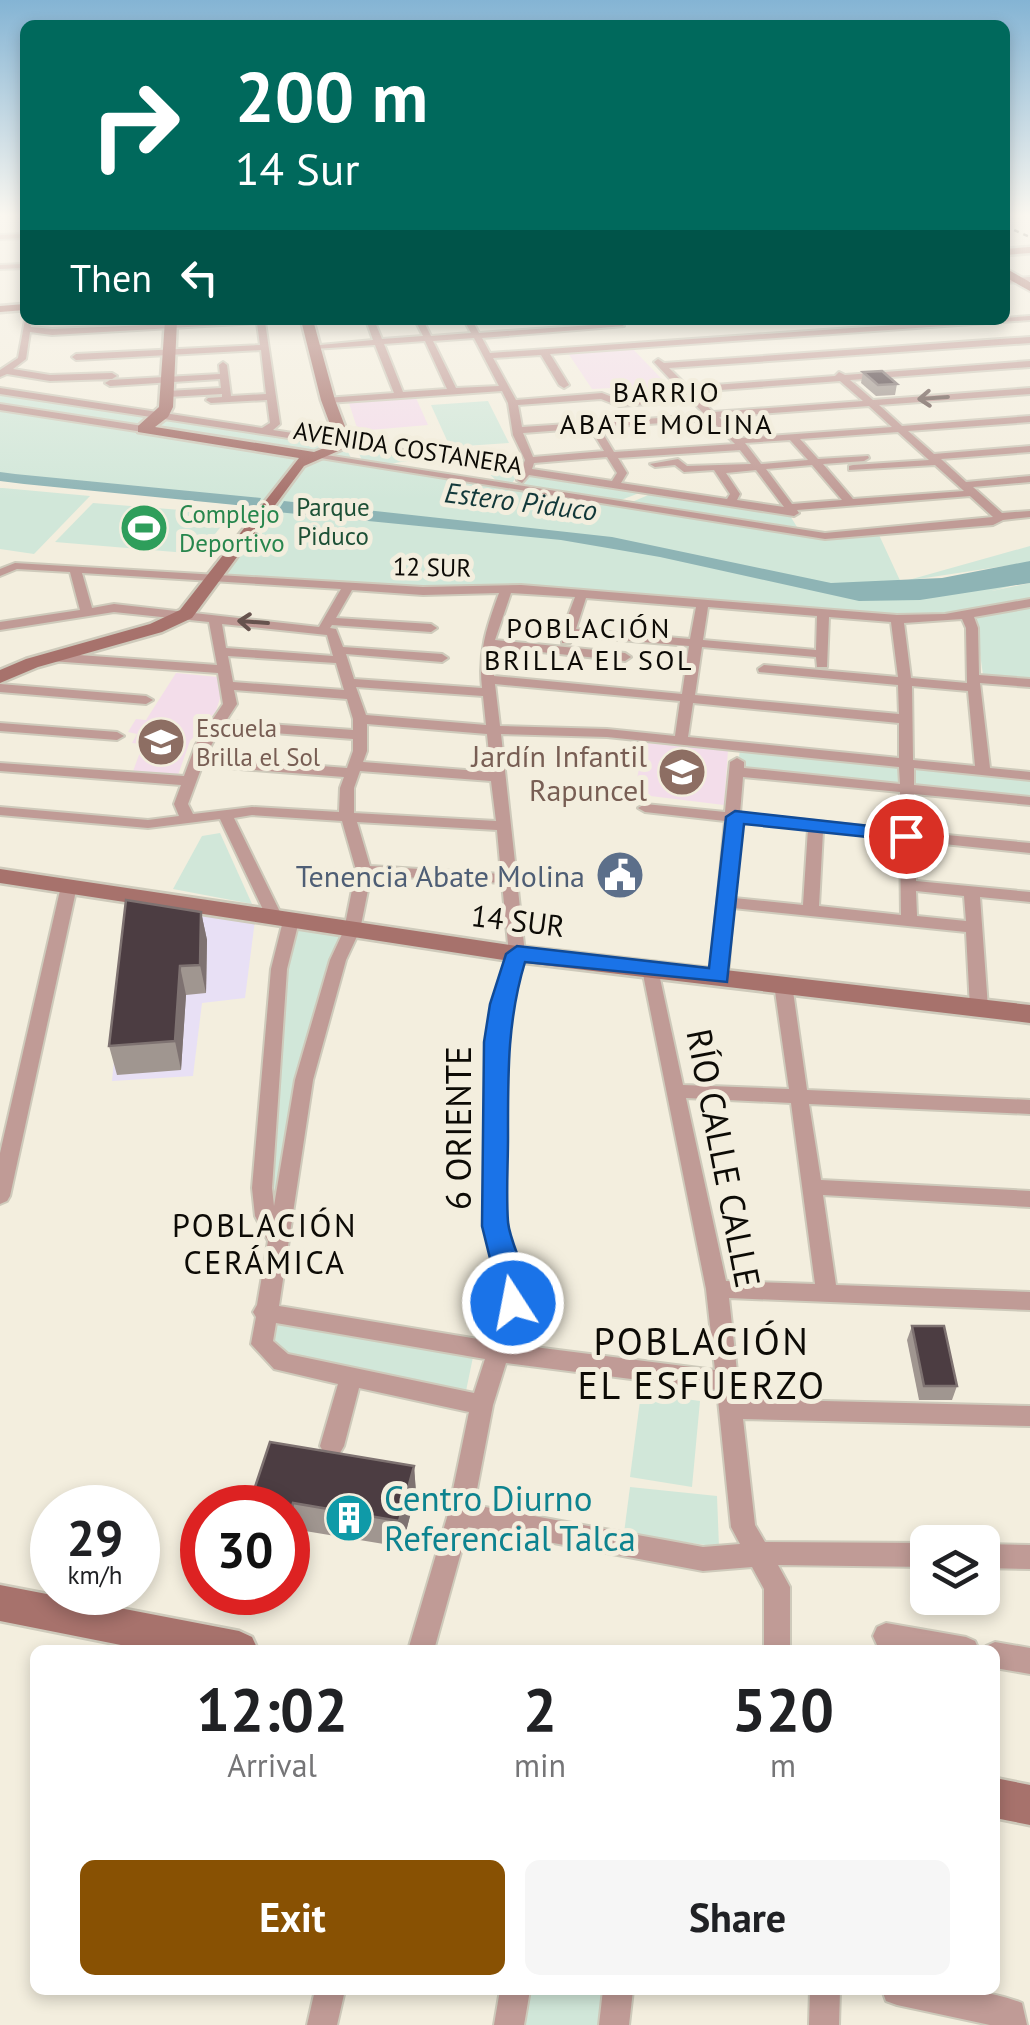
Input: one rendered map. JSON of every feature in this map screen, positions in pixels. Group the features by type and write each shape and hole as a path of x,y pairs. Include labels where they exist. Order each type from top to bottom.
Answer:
{"main road":[{"path":"143,429 163,414 170,325"},
{"path":"308,325 328,400 353,462"},
{"name":"AVENIDA COSTANERA","path":"143,429 313,456"},
{"path":"0,677 9,667 182,617 194,608 299,463 345,443"},
{"name":"14 SUR","path":"0,876 517,954 1030,1014"},
{"path":"0,1603 214,1645"},
{"path":"1000,1799 1030,1805"}],"street":[{"path":"4,372 22,358 27,325 81,325 64,399"},
{"path":"108,382 117,372 121,325"},
{"path":"220,325 226,395"},
{"path":"262,325 275,424 266,430"},
{"path":"372,325 398,395"},
{"path":"421,325 453,391"},
{"path":"471,325 512,403 529,465"},
{"path":"314,346 593,325"},
{"path":"618,325 741,444 809,534"},
{"path":"782,325 1000,517"},
{"path":"487,356 874,325"},
{"path":"895,325 996,403"},
{"path":"661,366 1030,340"},
{"path":"76,357 264,347"},
{"path":"544,352 564,384"},
{"path":"512,403 602,396 614,402 642,402 842,378 1030,364"},
{"path":"4,372 135,383 210,396 269,397"},
{"path":"167,387 224,376"},
{"path":"130,409 135,383"},
{"path":"328,400 504,388"},
{"path":"0,391 93,400 345,443 529,465 581,479 792,510 924,497 1030,479"},
{"path":"517,430 1030,391"},
{"path":"210,396 210,421"},
{"path":"241,398 242,426"},
{"path":"561,400 577,426"},
{"path":"614,402 624,423"},
{"path":"642,402 656,421"},
{"name":"AVENIDA COSTANERA","path":"0,406 143,429"},
{"path":"1007,411 1024,419 1030,429"},
{"path":"698,418 724,448"},
{"path":"515,488 529,465 564,457 724,448 794,438 1024,419"},
{"path":"639,422 660,452"},
{"path":"592,426 622,473 615,484"},
{"path":"549,428 564,457"},
{"path":"841,434 882,477"},
{"path":"794,438 887,532"},
{"path":"684,469 819,466 1030,449"},
{"path":"624,504 654,490 660,483 642,453"},
{"name":"AVENIDA COSTANERA","path":"313,456 809,534 855,535 992,522 1000,517 1030,514"},
{"path":"577,456 586,471 581,479"},
{"path":"650,464 678,462 694,486 688,495"},
{"path":"718,468 735,494 732,502"},
{"path":"924,497 934,506"},
{"path":"829,504 855,535"},
{"path":"944,516 954,526"},
{"path":"911,519 920,529"},
{"name":"12 SUR","path":"0,570 15,566 423,591 506,588 900,620 970,622 1030,603"},
{"path":"74,570 88,612"},
{"path":"327,625 348,587"},
{"path":"506,588 488,643 488,686 517,954"},
{"path":"562,650 582,594"},
{"path":"681,740 702,604"},
{"path":"0,626 114,608 215,620 431,628"},
{"path":"822,674 823,614"},
{"path":"188,820 181,804 196,761 214,724 230,704 230,686 215,620"},
{"path":"900,620 905,681 909,919"},
{"path":"970,622 983,771"},
{"path":"327,625 361,727 346,794 364,870 352,930 338,960 304,1080 264,1312 262,1344 282,1362 482,1405"},
{"path":"568,632 822,654"},
{"path":"615,692 630,638"},
{"path":"488,643 625,657"},
{"path":"761,706 766,650"},
{"path":"222,652 442,658"},
{"path":"51,656 226,670"},
{"path":"764,669 905,681 1030,683"},
{"path":"230,686 488,686 615,692 904,718"},
{"path":"0,688 146,700"},
{"path":"214,724 574,731 1030,776"},
{"path":"0,727 117,736"},
{"path":"719,977 739,746"},
{"path":"196,761 498,776"},
{"path":"0,767 190,782"},
{"path":"736,772 1030,801"},
{"path":"645,808 1030,848"},
{"path":"0,812 148,824 262,811 502,826"},
{"path":"224,814 283,920 262,1188 264,1216 279,1242"},
{"path":"811,910 816,826"},
{"path":"364,870 508,879"},
{"path":"908,885 1030,897"},
{"path":"0,1196 69,886"},
{"path":"972,891 980,1008"},
{"path":"726,902 973,927"},
{"name":"6 ORIENTE","path":"422,1645 460,1514 482,1405 514,1294 495,1226 496,1024 517,954"},
{"name":"RÍO CALLE CALLE","path":"650,969 717,1289 743,1528 777,1587 777,1645"},
{"path":"783,984 827,1293"},
{"path":"676,1092 1030,1107"},
{"path":"812,1187 1030,1200"},
{"path":"717,1289 1030,1301"},
{"path":"264,1312 497,1352 726,1381"},
{"path":"332,1446 352,1377"},
{"path":"731,1409 1030,1416"},
{"path":"460,1514 703,1559 910,1555"},
{"path":"1000,1556 1030,1557"},
{"path":"886,1636 937,1645"},
{"path":"1000,1656 1030,1661"},
{"path":"322,2025 329,1995"},
{"path":"510,2025 514,1995"},
{"path":"614,2025 617,1995"},
{"path":"824,2025 825,1995"},
{"path":"916,1995 1012,2020"}],"shaded area":[{"path":"632,348 680,398 624,401 612,388 592,389 568,353"},
{"path":"416,398 428,425 358,431 349,403"},
{"name":"Escuela Brilla el Sol","path":"176,673 218,677 221,695 216,711 190,741 177,778 132,774 143,744 132,743 137,734 128,732 136,719 146,720"},
{"name":"Jardín Infantil Rapuncel","path":"644,743 728,750 724,805 634,794"},
{"path":"130,902 255,920 245,998 202,1003 193,1076 112,1081"}],"green space":[{"name":"Parque Piduco","path":"0,392 343,442 354,464 820,537 879,535 903,587 1030,581 992,591 1030,583 1030,599 935,615 881,615 521,586 415,588 223,575 269,508 0,480"},
{"path":"488,401 509,443 450,447 431,405"},
{"path":"355,446 522,470 512,483 498,482 485,470 487,474 478,472 480,468 420,459 389,464 362,460"},
{"path":"531,475 642,492 621,500 523,485"},
{"name":"Complejo Deportivo","path":"0,488 90,496 34,554 0,549"},
{"path":"653,493 789,514 797,527 632,502"},
{"name":"Complejo Deportivo","path":"93,503 231,514 199,554 55,542"},
{"path":"1030,546 1030,561 1024,563 905,581"},
{"path":"1030,607 1030,679 983,675 975,618"},
{"path":"740,750 1030,779 1030,798 737,770"},
{"path":"220,833 252,904 173,889 202,836"},
{"path":"300,925 345,932 277,1230 269,1212 283,970"},
{"path":"269,1322 473,1357 466,1391 283,1352 268,1339"},
{"path":"641,1393 700,1401 692,1487 630,1477"},
{"path":"630,1487 717,1496 719,1547 624,1533"},
{"path":"522,1995 604,1995 600,2025 517,2025"}],"water":[{"path":"0,472 261,498 257,507 24,484 0,481"},
{"path":"284,501 612,537 831,583 942,578 1030,561 1030,583 920,600 859,601 660,557 561,540 277,512"}],"building":[{"path":"882,371 897,384 878,385 863,372"},
{"path":"126,900 201,912 200,965 180,966 175,1041 109,1046"},
{"path":"912,1326 944,1326 957,1386 924,1386"},
{"path":"270,1442 414,1466 399,1521 310,1506 310,1485 256,1485"}],"place":[{"name":"Complejo Deportivo","path":"144,528"},
{"name":"Escuela Brilla el Sol","path":"161,742"},
{"name":"Jardín Infantil Rapuncel","path":"682,772"},
{"name":"Tenencia Abate Molina","path":"620,875"},
{"name":"Centro Diurno Referencial Talca","path":"349,1518"}],"district":[{"name":"BARRIO ABATE MOLINA","path":"667,407"},
{"name":"POBLACIÓN BRILLA EL SOL","path":"589,643"},
{"name":"POBLACIÓN CERÁMICA","path":"265,1244"},
{"name":"POBLACIÓN EL ESFUERZO","path":"702,1362"}],"route":[{"path":"513,1303 512,1284 495,1226 496,1024 517,954 719,977 735,817 906,836"}],"water label":[{"name":"Estero Piduco","path":"521,501"}]}
